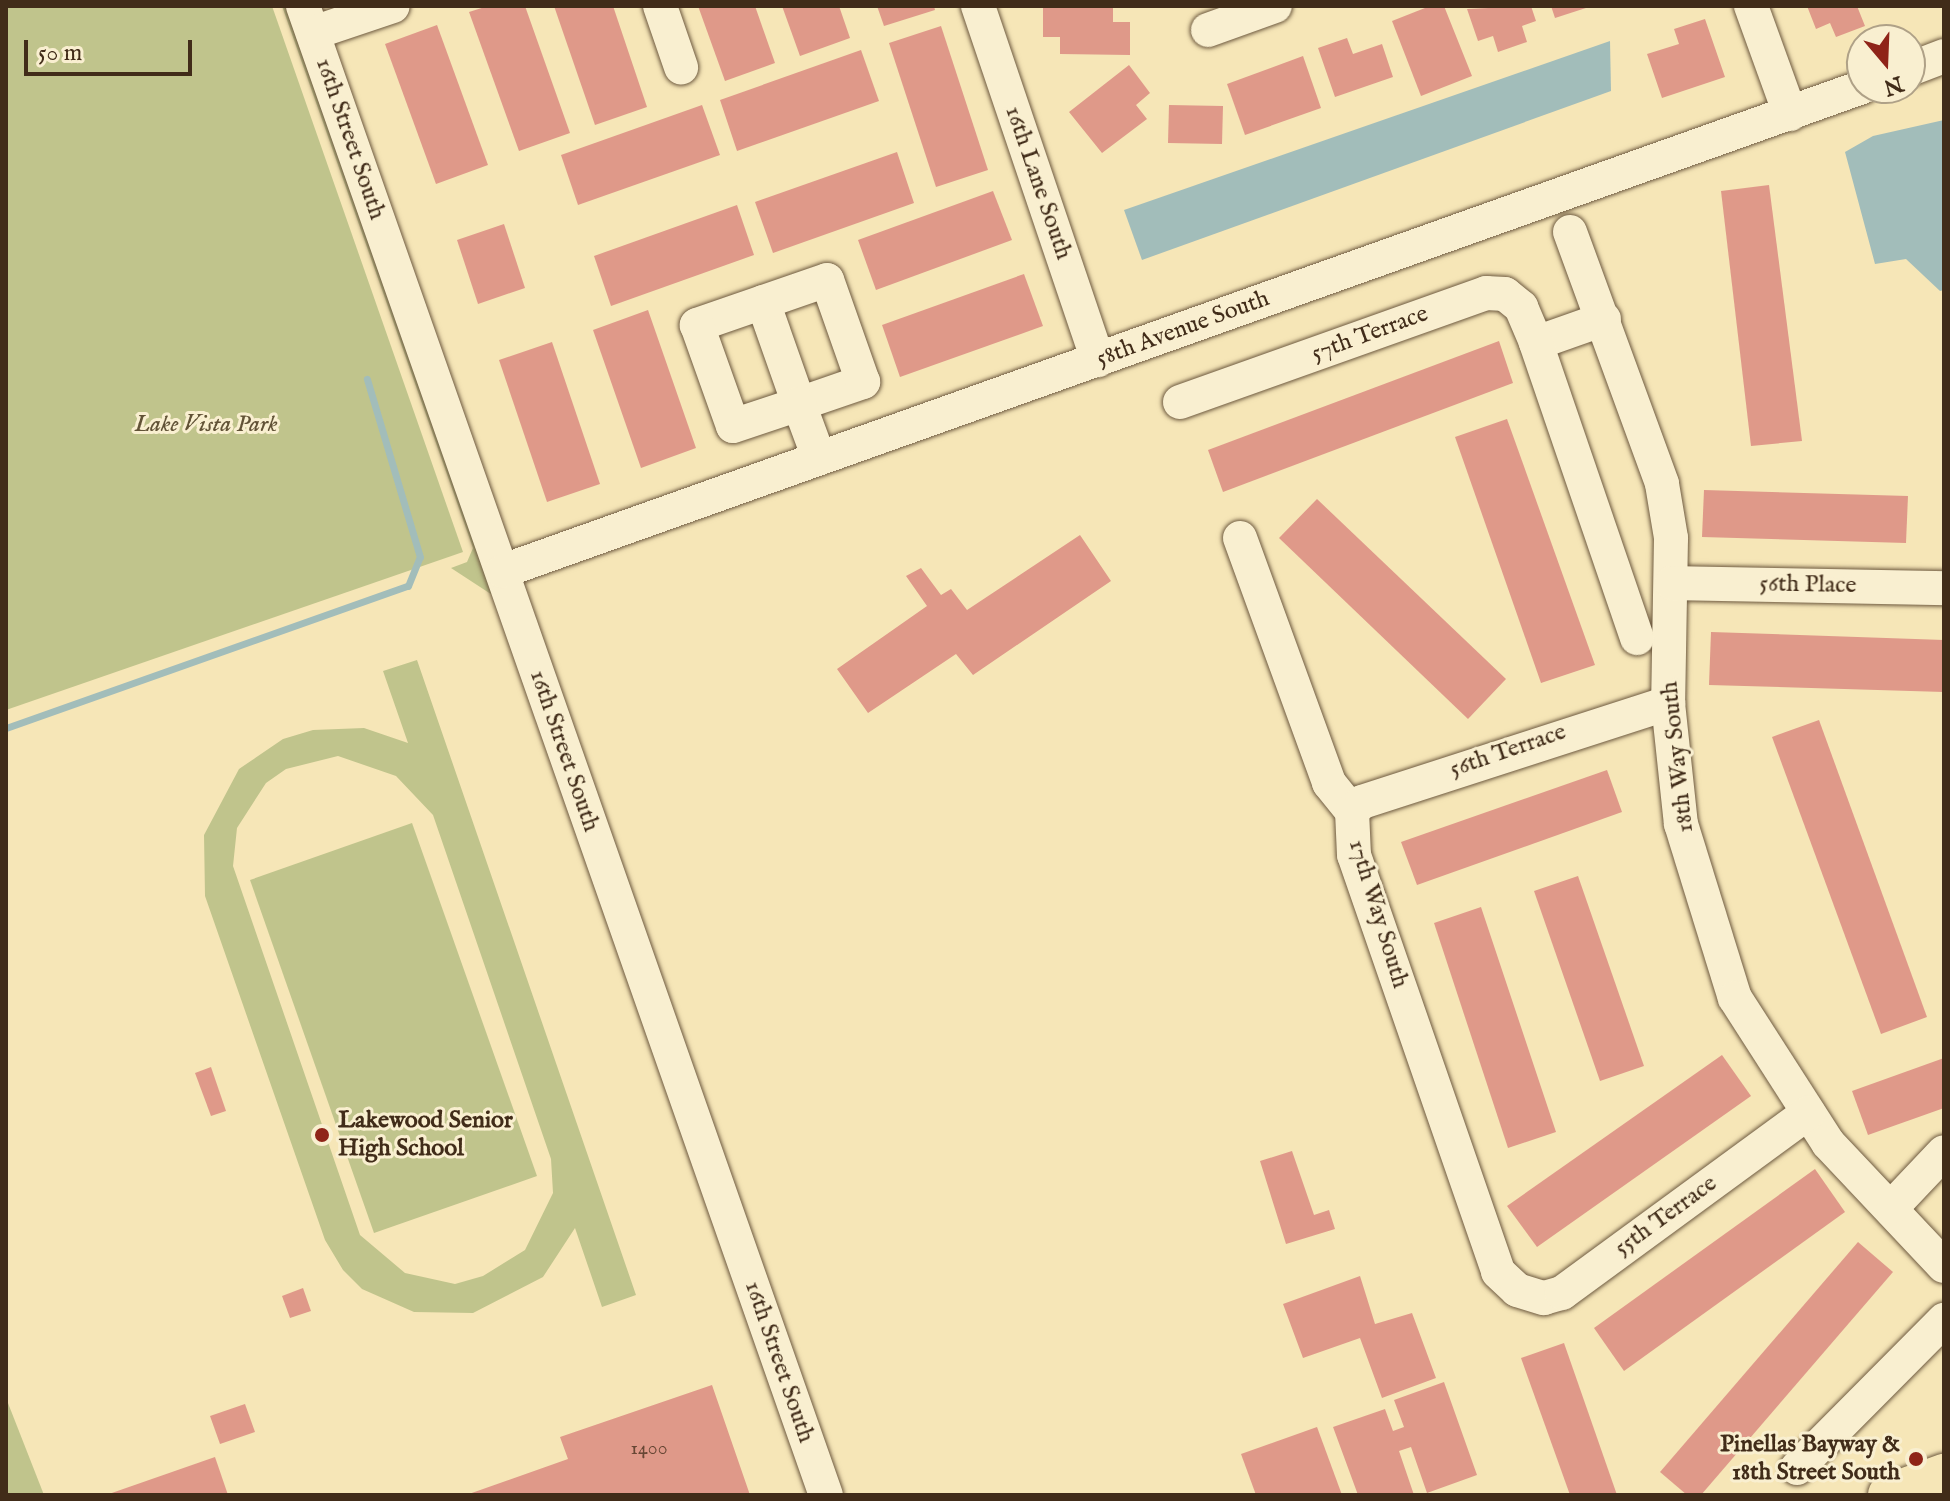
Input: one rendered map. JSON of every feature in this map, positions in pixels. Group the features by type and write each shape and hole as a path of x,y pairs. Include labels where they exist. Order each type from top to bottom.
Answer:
{"main road":[{"path":"1889,1495 1944,1475"}],"street":[{"path":"308,20 393,6"},
{"path":"660,6 681,67"},
{"name":"16th Lane South","path":"978,6 1098,360"},
{"path":"1208,30 1275,6"},
{"path":"1751,6 1790,114"},
{"name":"16th Street South","path":"308,20 826,1495"},
{"name":"58th Avenue South","path":"503,571 1846,93"},
{"name":"18th Way South","path":"1570,232 1662,484 1672,583 1668,703 1681,824 1735,998 1808,1113 1944,1266"},
{"path":"827,280 863,382 799,404 733,426 697,325 827,280"},
{"name":"57th Terrace","path":"1180,402 1486,293 1505,294 1521,307 1536,343 1637,638"},
{"path":"763,302 819,458"},
{"path":"1536,343 1604,319"},
{"name":"17th Way South","path":"1240,538 1329,783 1352,811 1354,855 1498,1272 1517,1290"},
{"name":"56th Place","path":"1672,583 1944,588"},
{"name":"56th Terrace","path":"1352,811 1542,740 1668,703"},
{"name":"55th Terrace","path":"1517,1290 1544,1298 1562,1293 1808,1113"},
{"path":"1893,1206 1944,1152"},
{"path":"1797,1468 1944,1320"}],"green space":[{"name":"Lake Vista Park","path":"6,6 272,6 463,552 6,710"},
{"path":"282,6 290,6 500,600 451,568 467,562 473,548"},
{"path":"417,660 636,1295 602,1307 575,1228 543,1277 473,1313 414,1312 362,1289 343,1270 325,1240 205,896 204,835 239,769 283,739 313,730 364,728 408,743 383,671","holes":["338,756 396,776 433,815 551,1159 553,1193 525,1250 483,1276 455,1284 405,1273 360,1235 233,866 237,828 266,783 286,769"]},
{"path":"412,823 537,1176 374,1233 250,880"},
{"path":"6,1398 44,1495 6,1495"}],"water":[{"path":"1610,41 1611,91 1142,260 1124,210"},
{"path":"1944,120 1944,290 1940,291 1906,259 1875,264 1845,152 1873,136"}],"building":[{"path":"488,6 525,6 570,133 519,151 469,12"},
{"path":"554,6 613,6 647,107 595,125"},
{"path":"698,6 755,6 775,63 725,81"},
{"path":"782,6 839,6 850,38 800,56"},
{"path":"877,6 934,6 935,10 884,26"},
{"path":"1043,6 1113,6 1113,22 1130,22 1130,55 1060,54 1060,37 1043,37"},
{"path":"1430,6 1444,6 1472,76 1421,96 1392,21"},
{"path":"1531,6 1536,21 1522,26 1527,42 1498,52 1493,36 1478,41 1467,9"},
{"path":"1551,6 1589,6 1589,7 1555,18"},
{"path":"1807,6 1857,6 1864,24 1846,24 1846,33 1836,37 1830,23 1816,29"},
{"path":"1705,19 1725,77 1662,98 1647,54 1679,44 1674,29"},
{"path":"437,25 488,165 436,184 385,44"},
{"path":"941,26 988,170 936,187 889,43"},
{"path":"1347,38 1353,54 1382,44 1393,77 1335,97 1318,48"},
{"path":"861,50 879,101 737,151 720,100"},
{"path":"1303,56 1321,108 1245,135 1227,84"},
{"path":"1129,65 1150,93 1136,105 1147,119 1102,153 1069,112"},
{"path":"702,105 720,155 578,205 561,155"},
{"path":"1169,105 1223,106 1222,144 1168,143"},
{"path":"897,152 914,203 773,253 755,202"},
{"path":"1769,185 1802,441 1751,446 1721,191"},
{"path":"993,191 1012,240 876,290 858,240"},
{"path":"737,205 754,255 611,306 594,256"},
{"path":"504,224 525,288 478,304 457,240"},
{"path":"1024,274 1043,326 900,377 882,325"},
{"path":"648,310 696,448 641,468 593,330"},
{"path":"1499,341 1513,383 1223,492 1208,450"},
{"path":"552,342 600,484 547,502 499,360"},
{"path":"1507,419 1595,665 1541,683 1455,437"},
{"path":"1704,490 1908,496 1906,543 1702,537"},
{"path":"1317,499 1506,679 1468,719 1279,538"},
{"path":"1080,535 1111,581 973,675 956,654 868,713 837,669 927,606 906,576 921,568 941,595 951,589 967,610"},
{"path":"1711,632 1944,640 1944,692 1709,685"},
{"path":"1819,720 1927,1017 1881,1034 1772,737"},
{"path":"1607,770 1622,812 1417,885 1401,842"},
{"path":"1578,876 1644,1066 1600,1081 1534,891"},
{"path":"1481,907 1556,1132 1508,1148 1434,923"},
{"path":"1722,1055 1751,1096 1537,1247 1507,1206"},
{"path":"1944,1058 1944,1108 1868,1135 1852,1091"},
{"path":"211,1067 226,1111 211,1116 195,1073"},
{"path":"1292,1151 1314,1215 1329,1210 1335,1229 1286,1244 1260,1161"},
{"path":"1815,1169 1845,1212 1624,1371 1594,1328"},
{"path":"1858,1242 1893,1272 1701,1495 1687,1495 1660,1472"},
{"path":"1360,1276 1375,1324 1412,1313 1436,1378 1382,1398 1360,1338 1303,1358 1283,1304"},
{"path":"303,1288 311,1311 290,1318 282,1296"},
{"path":"1564,1343 1617,1495 1570,1495 1521,1358"},
{"path":"1444,1382 1477,1475 1427,1493 1411,1447 1399,1451 1414,1495 1358,1495 1333,1427 1385,1409 1393,1431 1404,1427 1394,1400"},
{"path":"712,1385 750,1495 466,1495 568,1459 560,1437"},
{"path":"245,1404 255,1432 220,1444 210,1416"},
{"path":"1317,1427 1342,1495 1256,1495 1241,1454"},
{"path":"215,1457 228,1495 106,1495"}],"waterway":[{"path":"6,728 408,586 420,557 367,379"}],"place":[{"name":"Lakewood Senior High School","path":"322,1135"},
{"name":"Pinellas Bayway & 18th Street South","path":"1916,1459"}]}
